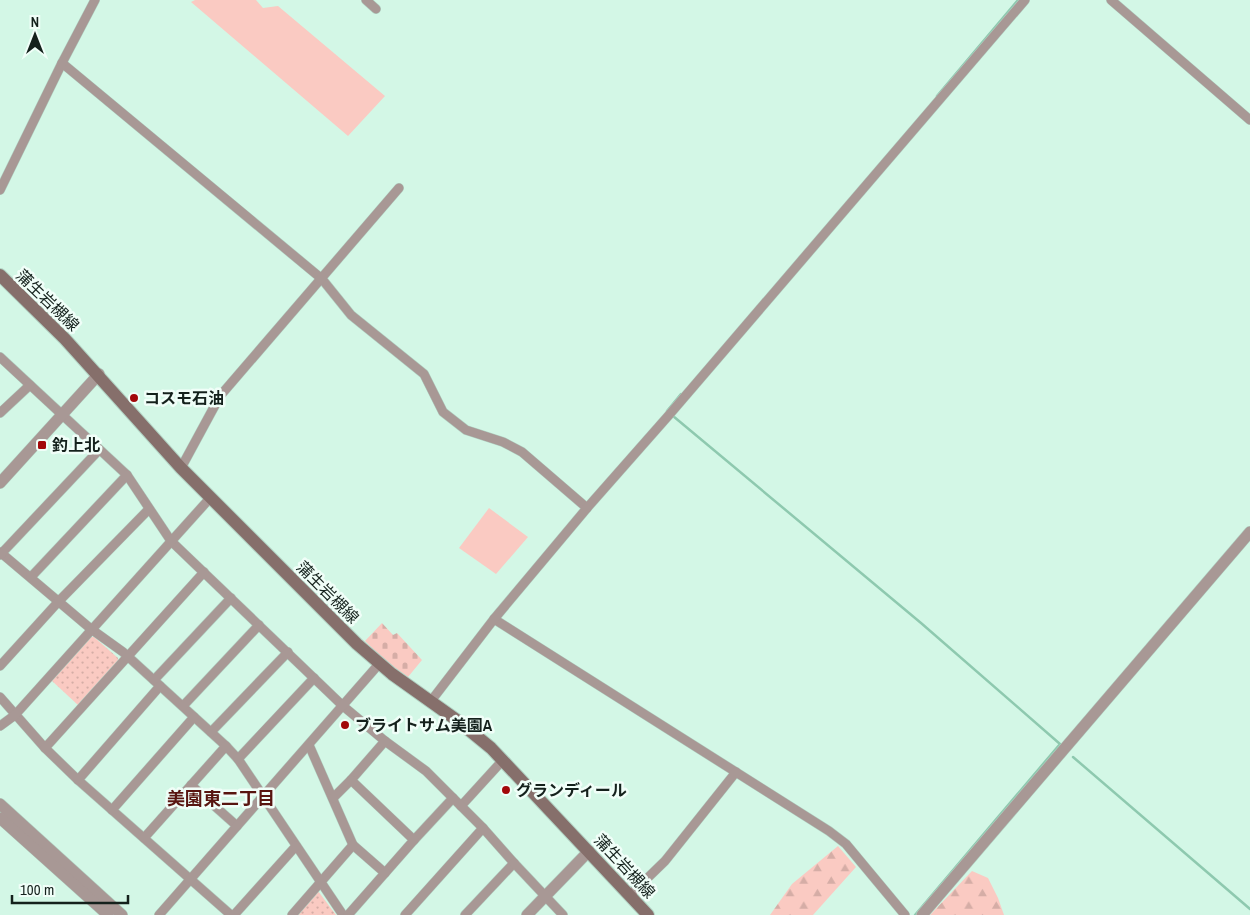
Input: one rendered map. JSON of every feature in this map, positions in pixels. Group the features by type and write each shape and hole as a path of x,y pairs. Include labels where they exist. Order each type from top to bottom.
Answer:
{"main road":[{"name":"蒲生岩槻線","path":"0,275 99,374 181,468 350,637 379,664 480,738 503,760 648,915"}],"street":[{"path":"0,190 95,0"},
{"path":"366,0 376,9"},
{"path":"431,701 494,618 587,508 646,442 1025,0"},
{"path":"1111,0 1250,120"},
{"path":"62,63 322,279 351,315 424,374 443,412 466,430 502,442 522,452 587,508"},
{"path":"181,468 220,396 399,188"},
{"path":"0,357 127,475 172,541 343,706 385,741 426,771 563,915"},
{"path":"1,479 99,374"},
{"path":"0,413 30,385"},
{"path":"99,450 1,554 31,577 91,629 128,657 226,746 238,760 343,915"},
{"path":"31,577 127,475"},
{"path":"0,726 15,715 211,497"},
{"path":"0,666 59,601 149,508"},
{"path":"922,915 1250,532"},
{"path":"45,748 204,572"},
{"path":"78,780 157,683 231,598"},
{"path":"494,618 829,831 846,844 905,915"},
{"path":"183,706 259,625"},
{"path":"211,732 288,652"},
{"path":"159,915 379,664"},
{"path":"238,760 314,678"},
{"path":"0,697 45,748 78,780 233,915 296,846"},
{"path":"112,810 194,717"},
{"path":"333,798 385,741"},
{"path":"309,745 353,845 385,873"},
{"path":"144,838 226,746"},
{"path":"461,806 503,760"},
{"path":"630,895 665,861 736,772"},
{"path":"351,780 414,840"},
{"path":"191,786 237,826"},
{"path":"348,915 453,798"},
{"path":"0,804 122,915"},
{"path":"0,818 108,915"},
{"path":"405,915 482,828"},
{"path":"292,915 353,845"},
{"path":"527,915 588,851"},
{"path":"465,915 514,863"}],"green space":[{"path":"195,0 256,0 263,8 278,6 385,96 348,136 191,2"},
{"path":"489,508 528,537 496,574 459,548"},
{"path":"382,623 393,635 397,633 422,660 408,677 384,660 365,641"},
{"path":"90,637 94,637 118,658 118,662 79,706 51,680"},
{"path":"838,846 856,867 813,915 770,915 792,884"},
{"path":"972,871 988,878 1004,915 930,915"},
{"path":"318,891 336,915 298,915"}],"waterway":[{"path":"937,96 1018,0"},
{"path":"681,394 667,411 921,623 1060,744 915,915"},
{"path":"1073,757 1250,909"}],"place":[{"name":"コスモ石油","path":"134,398"},
{"name":"釣上北","path":"42,445"},
{"name":"ブライトサム美園A","path":"345,725"},
{"name":"グランディール","path":"506,790"}],"district":[{"name":"美園東二丁目","path":"221,799"}]}
